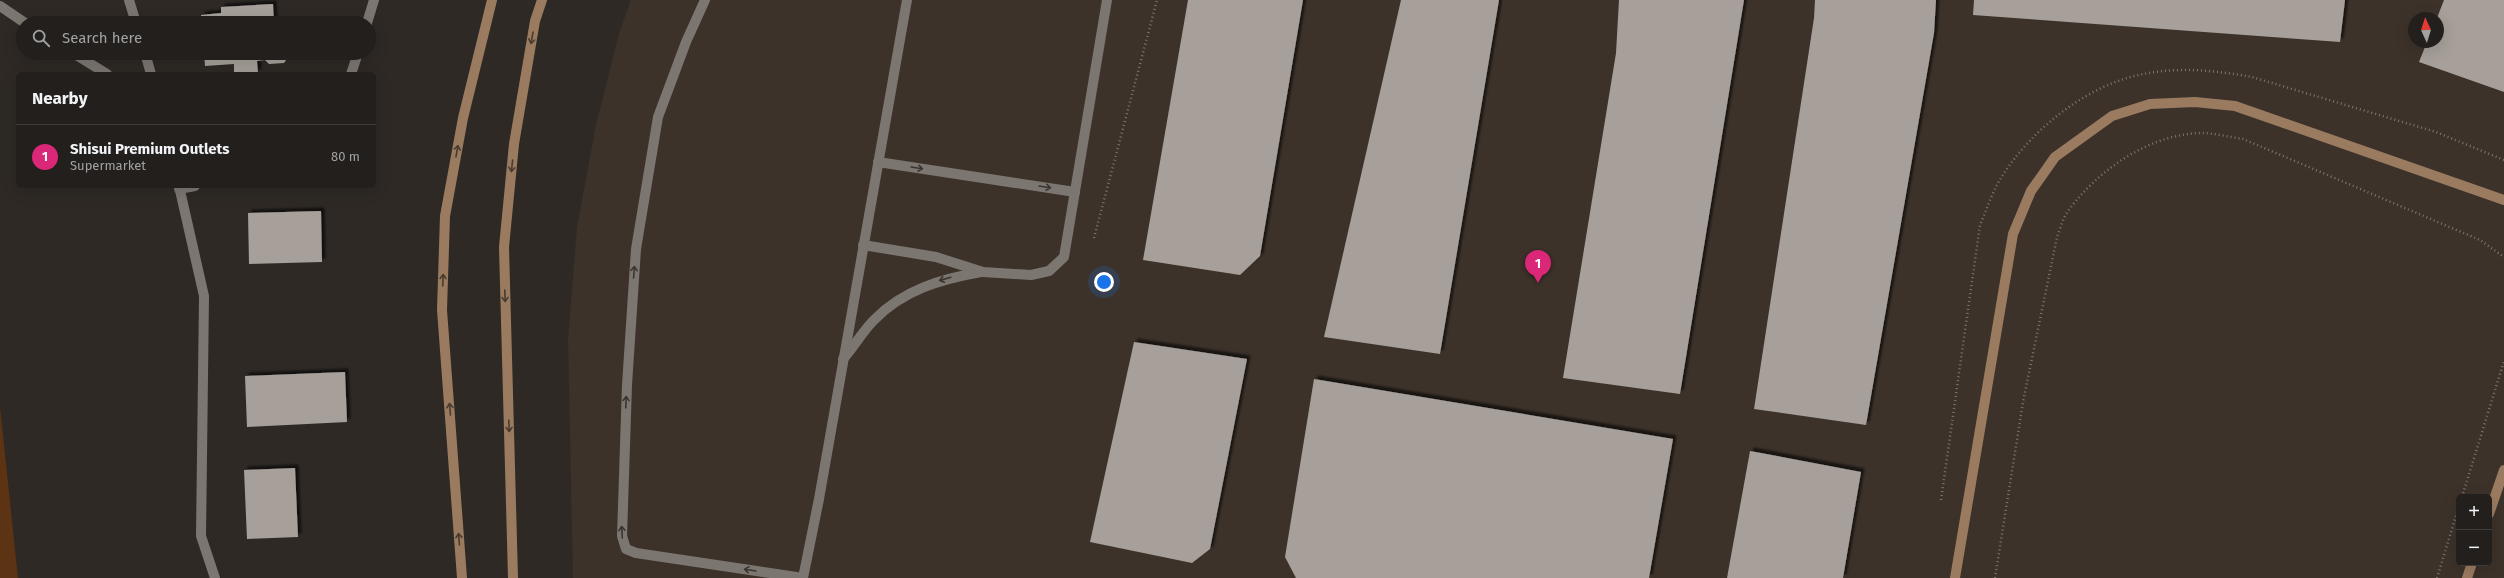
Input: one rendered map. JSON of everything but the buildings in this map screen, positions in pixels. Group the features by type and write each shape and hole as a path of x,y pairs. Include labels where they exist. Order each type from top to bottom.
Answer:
{"street":[{"path":"129,0 134,16"},
{"path":"369,16 374,0"},
{"path":"462,578 442,310 445,216 463,118 485,21 492,0"},
{"path":"513,578 504,247 514,144 535,21 542,0"},
{"path":"705,0 686,42 658,117 636,249 627,385 622,536 626,549 636,552 803,578 820,498 863,245 908,0"},
{"path":"843,359 874,320 903,297 922,287 946,278 983,272 1031,275 1049,271 1064,257 1107,0"},
{"path":"0,6 16,17"},
{"path":"84,60 104,72"},
{"path":"147,60 150,72"},
{"path":"352,72 356,60"},
{"path":"1955,578 2013,234 2031,191 2055,157 2112,116 2150,104 2194,102 2235,106 2504,200"},
{"path":"878,162 1075,192"},
{"path":"179,188 204,296 201,536 215,578"},
{"path":"863,245 936,257 983,272"},
{"path":"2492,505 2504,470"},
{"path":"2467,578 2471,566"}],"path":[{"path":"1092,246 1157,0"},
{"path":"1940,508 1980,225 1998,183 2013,160 2026,143 2069,106 2124,79 2148,73 2173,70 2228,73 2252,77 2436,132 2504,160"},
{"path":"1995,578 2023,402 2057,237 2065,216 2096,178 2123,160 2162,141 2178,137 2201,133 2243,139 2480,240 2504,257"},
{"path":"2463,494 2504,361"},
{"path":"2436,578 2456,515"}],"shaded area":[{"path":"631,0 2504,0 2504,578 573,578 568,339 577,227 596,125 620,30"},
{"path":"0,407 18,578 0,578"}],"place":[{"name":"Shisui Premium Outlets","path":"1538,283"}]}
